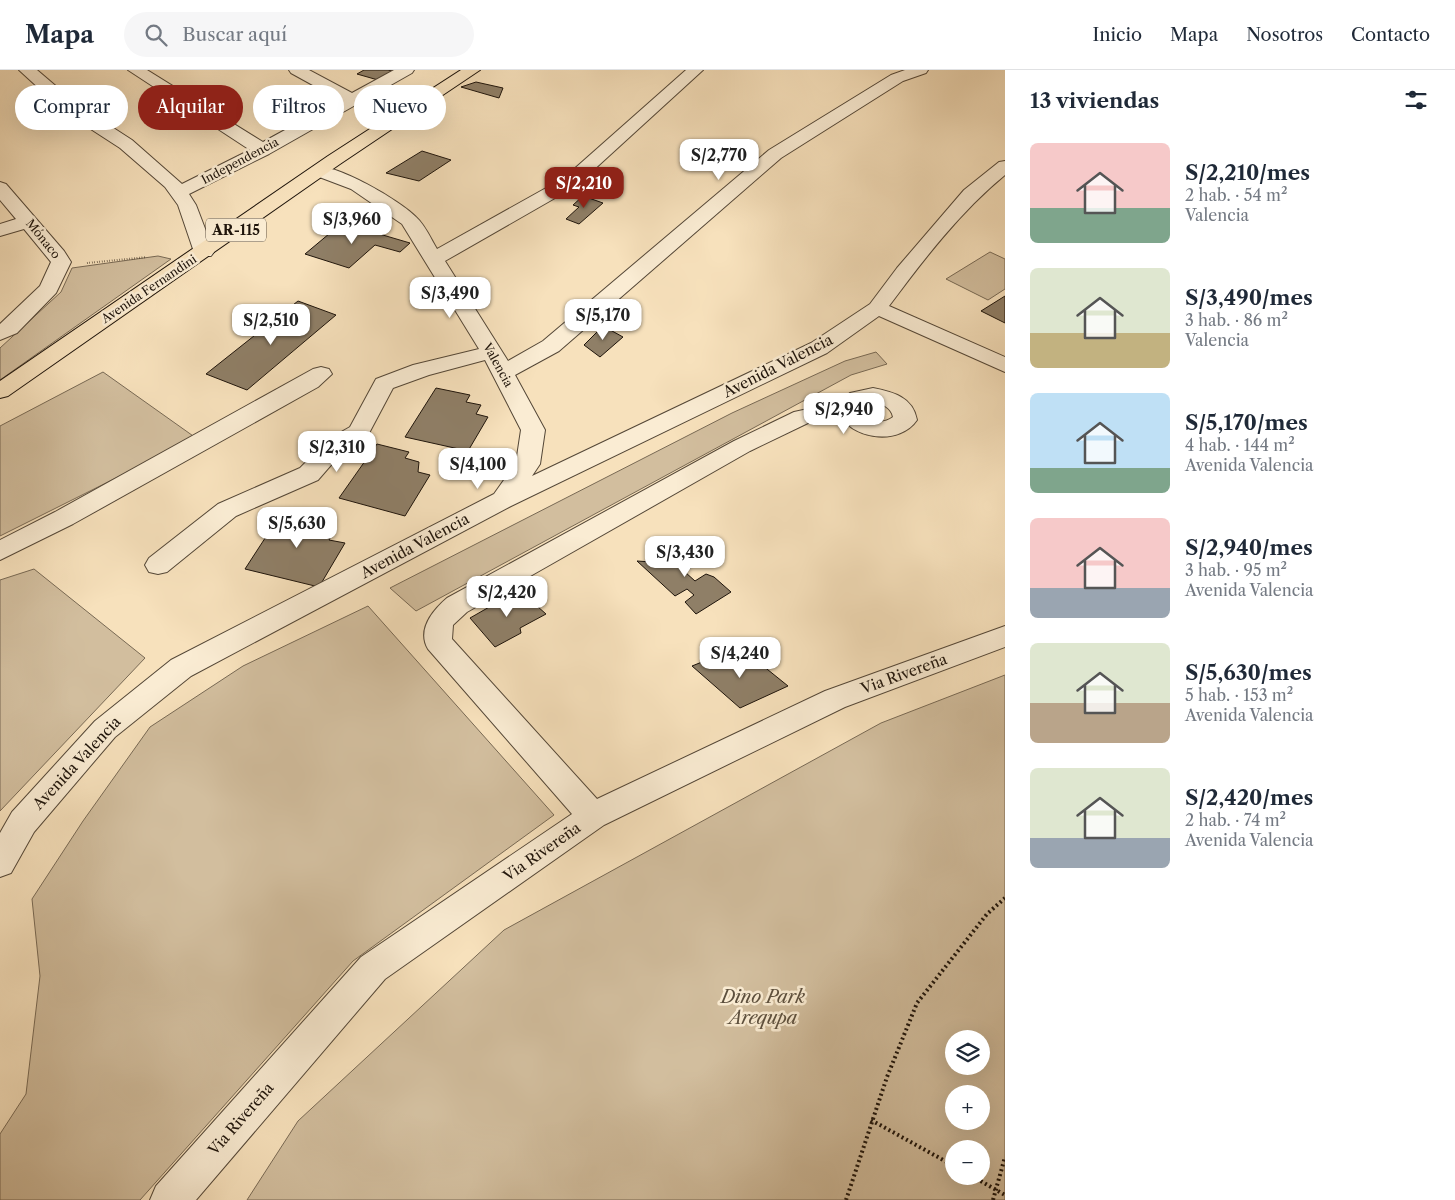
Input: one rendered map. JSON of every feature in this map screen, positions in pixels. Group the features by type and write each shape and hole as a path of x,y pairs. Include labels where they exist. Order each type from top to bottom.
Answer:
{"main road":[{"name":"Avenida Fernandini","path":"0,390 202,247 472,70"}],"street":[{"path":"27,70 72,109 151,163 179,192 187,205 202,247"},
{"path":"136,70 263,150"},
{"path":"297,70 352,100"},
{"name":"Independencia","path":"179,192 263,150 406,70"},
{"path":"434,259 570,182 695,70"},
{"path":"503,373 551,346 775,154 897,78 920,70"},
{"name":"Avenida Valencia","path":"0,863 23,822 105,729 181,668 502,500 819,348 877,308 904,272 970,194 1005,166"},
{"name":"Valencia","path":"320,170 357,185 409,220 492,352 533,430 528,464 502,500"},
{"name":"Mónaco","path":"0,188 62,262 49,289 0,334"},
{"path":"0,230 29,221"},
{"path":"877,308 1005,365"},
{"path":"158,565 228,510 309,474 337,444 358,432 384,384 420,370 492,352"},
{"path":"0,551 73,514 310,382 321,374"},
{"path":"593,816 438,642 437,631 443,617 457,605 742,446 802,416 848,408"},
{"name":"Via Rivereña","path":"170,1200 373,968 593,816 835,699 1005,636"}],"path":[{"path":"62,262 92,263 155,256 202,247"},
{"path":"846,1200 872,1120 917,1003 987,914 1005,898"},
{"path":"872,1120 945,1161"},
{"path":"993,1200 1005,1157"},
{"path":"987,1185 1005,1195"}],"green space":[{"path":"990,252 1005,259 1005,289 988,300 946,279"},
{"path":"158,256 171,259 0,380 0,348 61,292 72,268"},
{"path":"876,352 887,364 851,375 416,611 390,588 732,413 845,361"},
{"path":"103,372 196,438 0,536 0,426"},
{"path":"34,569 145,658 0,811 0,580"},
{"path":"368,606 554,815 353,961 140,1200 0,1200 0,1134 26,1094 40,976 32,899 83,821 150,727 243,666"},
{"name":"Dino Park Arequpa","path":"1005,675 1005,1200 247,1200 298,1121 504,930 881,723"}],"building":[{"path":"364,70 392,71 378,80 357,74"},
{"path":"476,82 503,88 499,98 461,87"},
{"path":"422,151 451,160 419,181 386,173"},
{"path":"583,196 603,203 579,224 566,219 579,207 573,205"},
{"path":"342,223 410,243 400,252 375,245 349,268 305,254"},
{"path":"1005,296 1005,323 981,311"},
{"path":"298,301 336,315 247,390 206,374"},
{"path":"603,326 623,337 600,357 584,345"},
{"path":"436,388 470,395 466,402 481,405 476,414 488,417 468,451 405,437"},
{"path":"377,444 409,452 405,458 419,462 418,472 430,475 405,516 339,498"},
{"path":"284,509 330,519 324,529 334,531 329,540 345,543 319,587 245,569"},
{"path":"674,543 697,563 685,572 695,581 706,574 714,577 731,592 696,614 685,602 694,595 687,589 675,596 637,561 652,562 660,557 655,550"},
{"path":"519,590 546,614 520,628 521,633 495,647 470,618"},
{"path":"727,652 740,669 757,661 788,686 740,708 692,666"}]}
